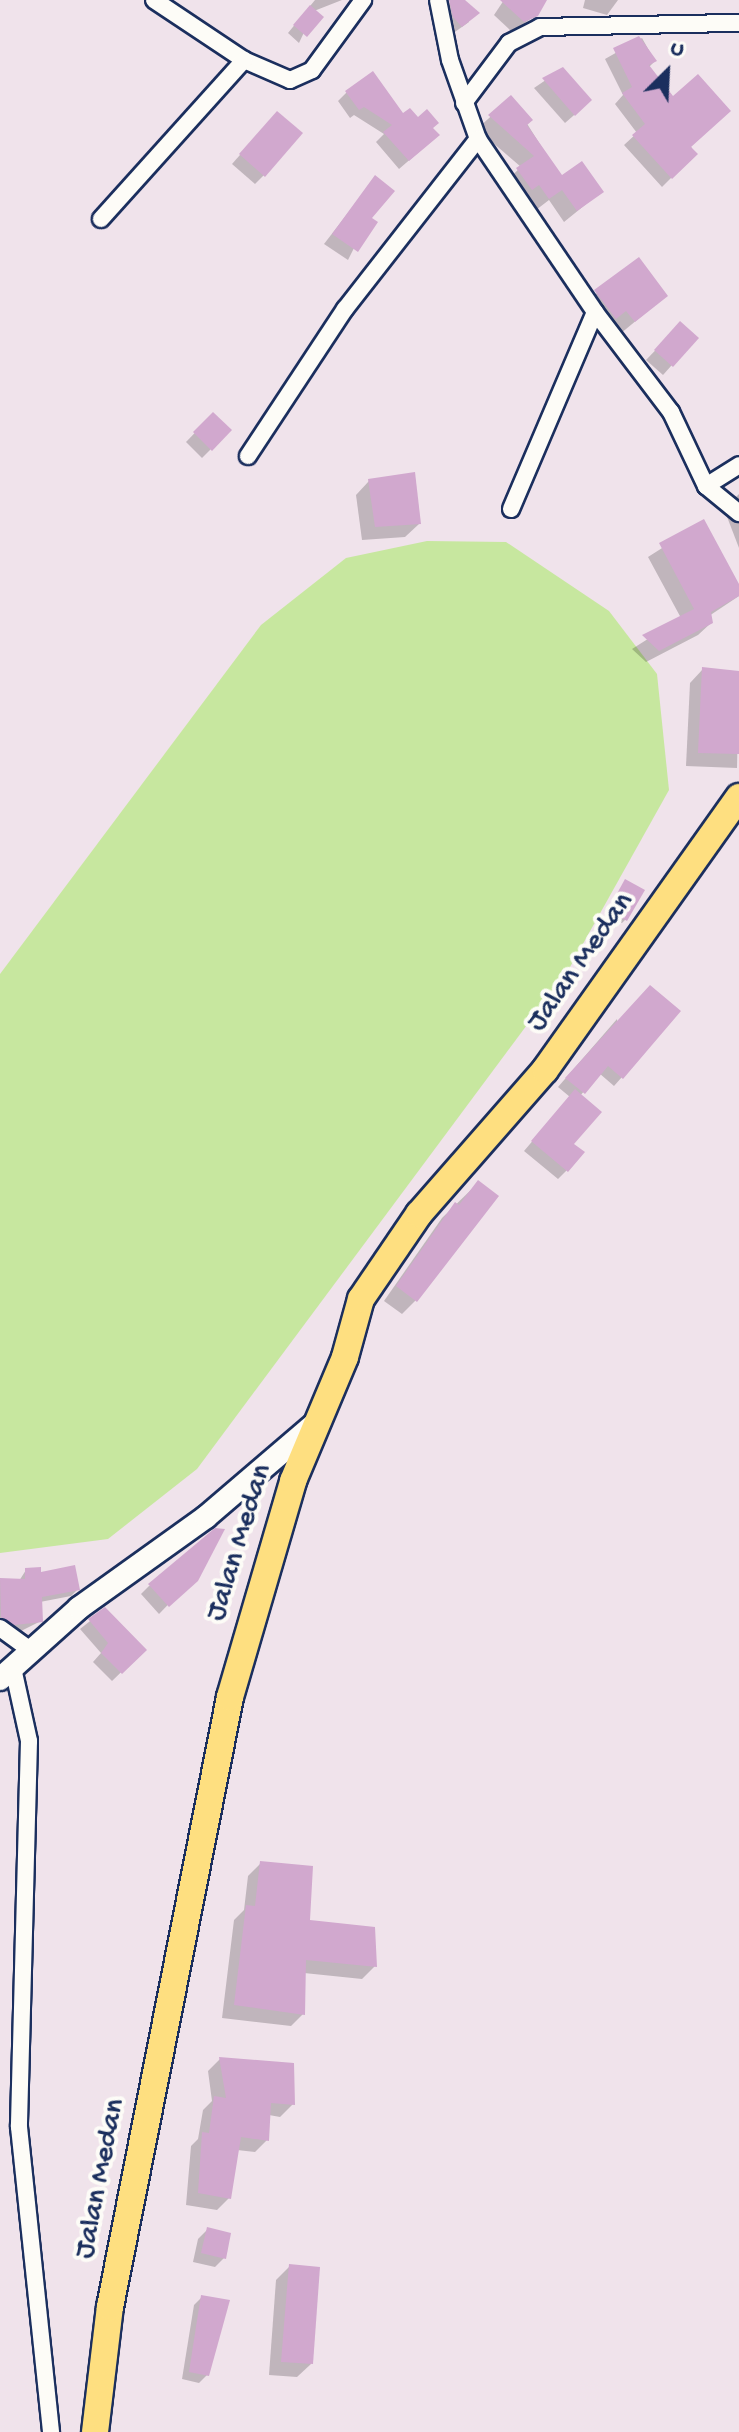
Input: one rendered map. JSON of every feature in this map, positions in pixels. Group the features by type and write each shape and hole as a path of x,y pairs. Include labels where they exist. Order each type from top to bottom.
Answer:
{"main road":[{"name":"Jalan Medan","path":"95,2432 113,2291 230,1697 312,1426 345,1357 361,1299 419,1214 545,1070 739,797"}],"street":[{"path":"154,0 244,60 283,78 304,77 363,0"},
{"path":"438,0 464,103 478,139 595,312 671,412 706,486 739,513"},
{"path":"464,103 509,43 540,27 739,23"},
{"path":"101,219 244,60"},
{"path":"248,456 345,309 478,139"},
{"path":"511,509 595,312"},
{"path":"706,486 739,465"},
{"path":"51,2432 19,2127 29,1741 6,1673 106,1588 206,1517 312,1426"},
{"path":"0,1628 30,1650"}],"green space":[{"path":"427,541 506,542 609,611 657,674 669,790 570,967 197,1469 108,1539 0,1553 0,974 261,625 346,558"}],"building":[{"path":"449,0 465,0 480,13 462,27 453,17"},
{"path":"500,0 547,0 538,16 524,22"},
{"path":"310,5 324,17 307,37 293,25"},
{"path":"639,36 657,61 649,65 673,96 698,74 731,111 691,147 698,154 672,179 632,135 645,124 622,93 632,87 613,48"},
{"path":"563,67 592,100 575,116 542,78"},
{"path":"373,71 403,113 410,108 418,117 427,109 439,123 433,128 440,135 409,161 383,132 392,125 364,107 359,110 345,91"},
{"path":"511,95 533,120 527,125 562,175 582,161 604,192 577,211 562,190 549,199 539,185 532,190 516,168 534,156 488,115"},
{"path":"277,111 303,133 265,177 239,154"},
{"path":"375,175 395,191 372,218 378,222 358,252 332,234"},
{"path":"639,257 668,296 635,322 626,311 616,319 594,290"},
{"path":"680,321 699,338 673,367 654,350"},
{"path":"213,412 232,430 212,451 193,432"},
{"path":"415,472 421,524 375,527 368,479"},
{"path":"704,519 739,584 739,596 711,612 713,623 659,651 642,635 694,609 659,543"},
{"path":"702,667 739,671 739,754 698,753"},
{"path":"625,879 645,890 627,921 608,910"},
{"path":"650,985 681,1011 623,1079 608,1066 585,1094 565,1078"},
{"path":"575,1089 602,1112 574,1144 585,1152 568,1172 531,1141"},
{"path":"478,1180 499,1196 417,1302 396,1286 455,1202 459,1205"},
{"path":"215,1528 225,1529 198,1581 169,1607 148,1584"},
{"path":"75,1565 80,1590 42,1597 43,1622 14,1625 1,1617 0,1578 25,1579 25,1568 41,1567 41,1572"},
{"path":"105,1607 147,1650 122,1674 101,1653 108,1643 88,1619"},
{"path":"260,1861 313,1866 310,1920 375,1927 377,1967 306,1960 305,2015 234,2005 246,1905 255,1906"},
{"path":"219,2057 294,2063 295,2105 271,2103 269,2141 241,2137 231,2199 198,2193 202,2132 209,2133 214,2096 226,2098"},
{"path":"207,2227 231,2233 226,2259 201,2253"},
{"path":"289,2264 320,2267 313,2364 281,2362"},
{"path":"201,2295 230,2300 209,2376 189,2372"}]}
